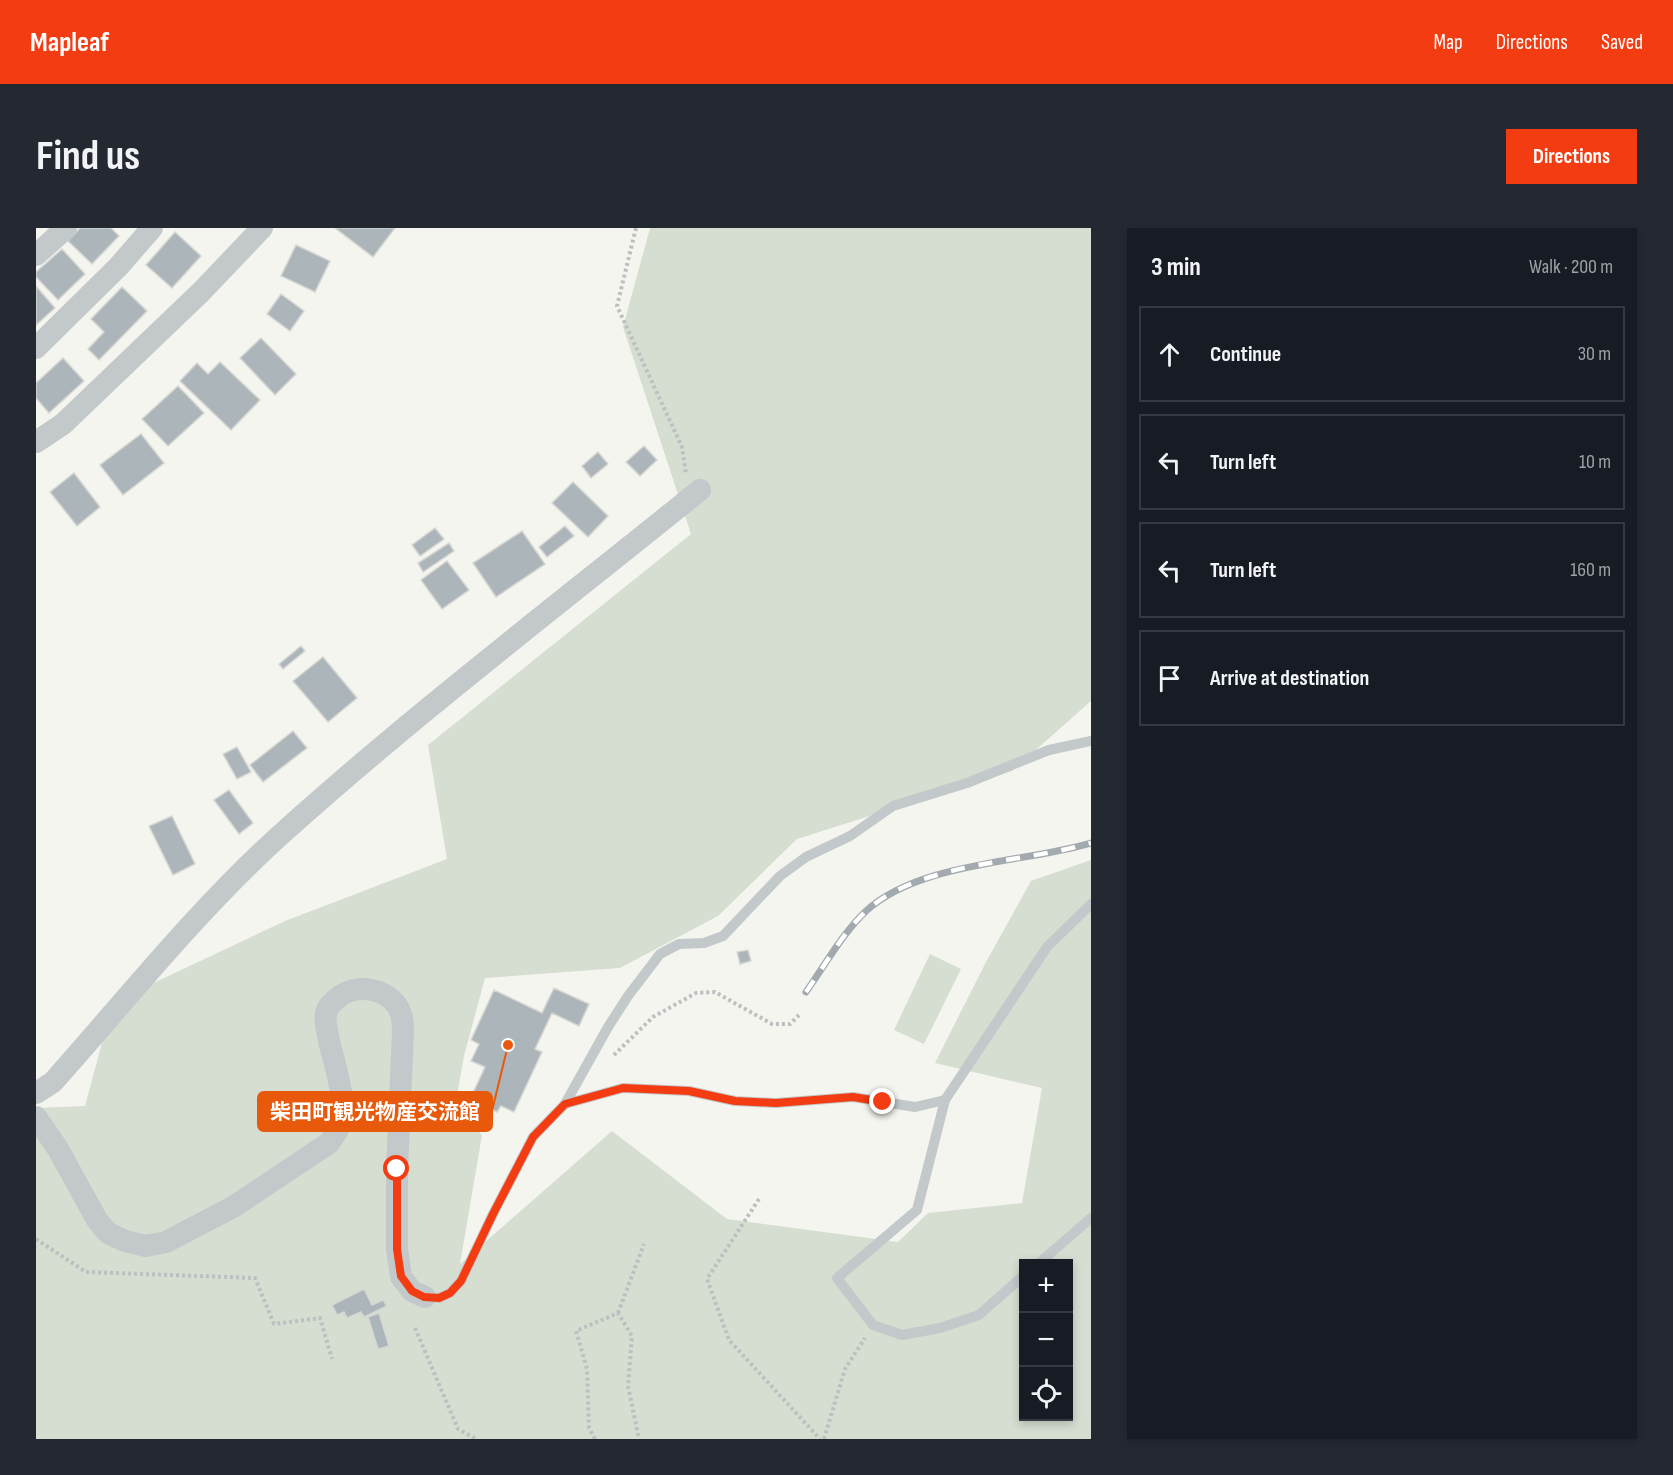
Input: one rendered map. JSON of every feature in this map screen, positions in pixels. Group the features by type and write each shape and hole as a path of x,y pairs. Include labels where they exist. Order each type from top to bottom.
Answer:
{"street":[{"path":"36,255 66,228"},
{"path":"36,348 119,266 152,228"},
{"path":"36,442 63,424 201,292 262,228"},
{"path":"36,1093 53,1082 199,917 276,839 442,698 700,490"},
{"path":"36,1117 58,1149 97,1220 108,1233 146,1246 166,1242 233,1208 329,1143 339,1127 342,1106 326,1014 332,1003 344,994 359,988 378,991 393,1001 401,1014 404,1033 397,1169 397,1249 401,1276 412,1291 424,1297"}],"lane":[{"path":"424,1297 439,1298 450,1293 461,1281 533,1137 565,1104 627,996 660,954 679,944 704,943 723,936 780,876 806,857 850,836 893,806 967,783 1049,750 1091,741"},
{"path":"1019,1280 979,1315 940,1328 902,1335 873,1325 837,1278 917,1210 945,1100 1047,947 1091,904"},
{"path":"565,1104 623,1088 689,1091 735,1101 776,1103 853,1097 915,1107 945,1100"},
{"path":"1043,1259 1091,1218"}],"path":[{"path":"636,228 617,306 682,447 687,479 700,490"},
{"path":"582,1074 607,1062 652,1017 696,993 715,992 771,1024 790,1024 799,1015"},
{"path":"759,1199 707,1279 729,1340 822,1439 845,1369 873,1325"},
{"path":"36,1239 86,1272 255,1278 274,1323 320,1318 332,1359"},
{"path":"595,1439 589,1428 587,1369 576,1331 618,1313 645,1244"},
{"path":"618,1313 632,1336 628,1386 639,1439"},
{"path":"416,1328 458,1429 476,1439"}],"shaded area":[{"path":"650,228 1091,228 1091,701 1012,771 797,839 718,916 620,968 485,978 464,1056 455,1107 482,1135 460,1264 612,1131 727,1219 898,1242 928,1213 1022,1203 1042,1088 935,1063 986,962 1031,881 1091,860 1091,1439 36,1439 36,1108 85,1106 113,1002 285,921 447,859 428,745 691,534 623,327"},
{"path":"930,954 961,969 924,1044 894,1030"}],"building":[{"path":"80,228 111,228 119,236 92,264 68,241"},
{"path":"335,228 395,228 373,257"},
{"path":"175,232 201,256 172,288 146,265"},
{"path":"296,245 330,261 315,292 281,276"},
{"path":"62,249 85,274 58,300 36,277 36,272"},
{"path":"36,286 55,308 36,325"},
{"path":"122,287 147,311 99,360 88,349 104,332 91,319"},
{"path":"281,294 304,311 290,331 267,314"},
{"path":"261,338 296,374 275,395 240,358"},
{"path":"63,358 84,381 49,413 36,398 36,383"},
{"path":"220,362 260,400 231,430 180,381 197,363 208,374"},
{"path":"178,386 204,413 168,446 142,419"},
{"path":"141,434 164,463 123,495 100,465"},
{"path":"644,446 657,460 640,476 626,462"},
{"path":"598,452 608,464 591,478 582,466"},
{"path":"74,473 100,507 77,526 50,492"},
{"path":"573,482 608,516 588,537 552,503"},
{"path":"565,526 574,536 547,557 539,547"},
{"path":"435,528 444,539 420,556 412,545"},
{"path":"522,531 545,564 496,597 473,563"},
{"path":"449,543 454,551 423,572 418,563"},
{"path":"447,561 469,590 442,609 421,580"},
{"path":"301,646 305,651 283,669 279,664"},
{"path":"323,657 357,698 328,722 293,681"},
{"path":"293,731 307,748 263,782 250,765"},
{"path":"237,747 251,772 237,779 223,754"},
{"path":"229,790 253,823 239,834 214,800"},
{"path":"172,816 195,864 173,875 149,826"},
{"path":"748,950 751,961 740,964 737,952"},
{"path":"554,988 589,1004 579,1026 552,1013 535,1049 542,1052 514,1112 501,1106 497,1112 480,1104 483,1098 473,1093 485,1067 471,1061 479,1044 471,1040 494,990 542,1013"},
{"path":"364,1289 372,1305 383,1300 387,1306 364,1317 361,1312 347,1318 344,1312 337,1315 332,1305"},
{"path":"379,1313 389,1346 378,1349 368,1317"}],"railway":[{"path":"806,992 849,930 866,911 888,895 943,873 1091,843"}],"place":[{"name":"柴田町観光物産交流館","path":"508,1045"}],"route":[{"path":"397,1169 397,1249 401,1276 412,1291 424,1297 439,1298 450,1293 461,1281 533,1137 565,1104 623,1088 689,1091 735,1101 776,1103 853,1097 883,1102"}]}
